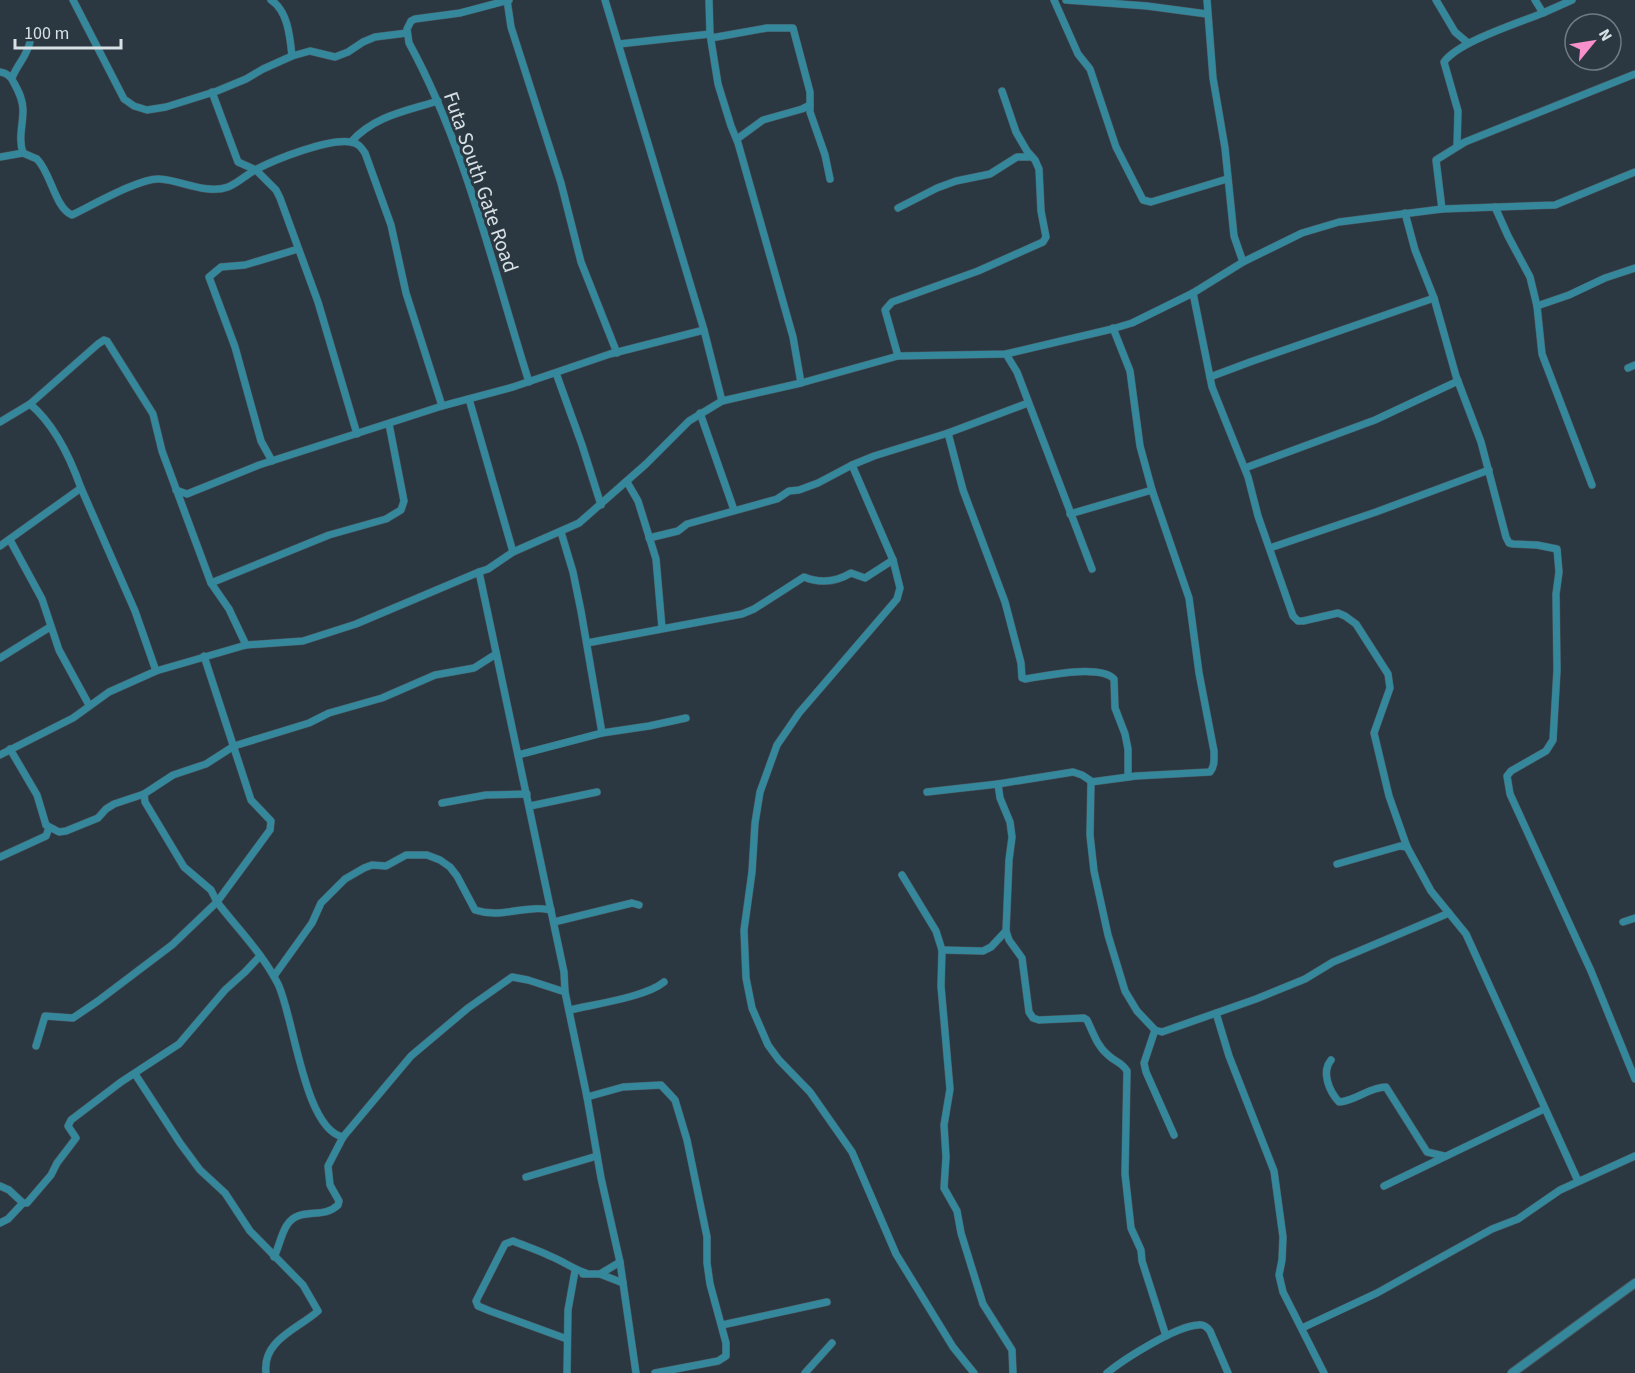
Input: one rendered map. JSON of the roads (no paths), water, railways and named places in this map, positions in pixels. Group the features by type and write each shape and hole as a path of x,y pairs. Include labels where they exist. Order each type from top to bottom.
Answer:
{"street":[{"path":"73,0 120,93 129,104 147,110 154,110 212,92 246,79 292,56 310,51 335,57 375,37 407,33 411,21 415,19 460,13 508,0 511,27 564,194 581,262 617,353"},
{"path":"271,0 280,8 288,27 292,56"},
{"path":"605,0 704,330 722,401"},
{"path":"709,0 710,36 718,84 737,139 793,337 801,383"},
{"path":"1054,0 1077,54 1090,69 1116,147 1143,200 1151,202 1227,179"},
{"path":"1066,0 1122,2 1207,15"},
{"path":"1207,0 1215,89 1225,148 1234,236 1243,262"},
{"path":"1436,0 1455,32 1468,43"},
{"path":"1535,0 1543,13"},
{"path":"1457,146 1458,111 1444,62 1450,54 1468,43 1572,0"},
{"path":"619,44 710,36 767,28 793,28 810,92 810,112 825,155 830,178"},
{"name":"Futa South Gate Road","path":"407,33 409,43 438,101 481,223 529,382"},
{"path":"12,78 16,68 27,54 30,42"},
{"path":"0,72 12,78 21,97 23,110 19,142 23,153"},
{"path":"1442,209 1436,160 1457,146 1635,74"},
{"path":"898,356 885,310 892,302 978,271 1043,242 1046,233 1041,211 1039,169 1012,123 1002,91"},
{"path":"212,92 238,162 256,170 276,190 318,302 357,434"},
{"path":"351,142 362,130 386,117 438,101"},
{"path":"737,139 763,120 808,108 810,105"},
{"path":"0,157 23,153 41,162 62,205 69,215 72,215 144,181 159,178 192,186 221,188 229,186 256,170 322,145 351,142 358,144 365,153 391,225 406,293 442,406"},
{"path":"1017,158 1023,145"},
{"path":"898,208 952,182 990,174 1017,158 1031,157"},
{"path":"0,755 72,718 109,692 156,671 246,645 303,641 356,624 488,569 513,552 579,523 627,482 678,431 700,413 722,401 801,383 898,356 1006,354 1113,328 1132,322 1193,293 1243,262 1302,234 1339,222 1442,209 1554,205 1635,172"},
{"path":"1496,207 1508,236 1530,277 1537,306 1542,354 1592,485"},
{"path":"1405,213 1415,250 1434,298 1458,381 1474,421 1509,543 1557,549 1557,670 1553,740 1546,751 1511,771 1507,776 1508,784 1510,794 1591,971 1635,1079"},
{"path":"272,461 261,441 235,347 209,277 221,267 244,265 298,249"},
{"path":"1537,306 1635,268"},
{"path":"1193,293 1210,377 1245,468 1296,620 1303,621 1338,613 1346,616 1356,624 1388,674 1390,688 1374,733 1389,796 1407,847 1423,880 1466,934 1578,1181"},
{"path":"1210,377 1434,298"},
{"path":"1090,782 1128,777 1209,772 1214,763 1189,598 1152,490 1140,446 1130,371 1113,328"},
{"path":"183,507 188,494 211,483 272,461 442,406 529,382 617,353 704,330"},
{"path":"0,422 30,404 98,344 104,340 107,341 153,414 162,451 211,583 229,609 246,645"},
{"path":"1006,354 1017,372 1092,569"},
{"path":"556,373 601,505"},
{"path":"1245,468 1375,420 1458,381"},
{"path":"469,399 513,552"},
{"path":"649,538 678,531 687,524 780,498 789,491 818,483 852,465 1028,403"},
{"path":"30,404 57,435 74,467 81,488 135,610 156,671"},
{"path":"700,413 734,510"},
{"path":"211,583 329,535 386,519 401,510 404,501 389,424"},
{"path":"948,433 963,490 1005,602 1023,679 1084,672 1111,676 1114,679 1115,708 1127,740 1128,777"},
{"path":"852,465 893,560 900,588 897,599 782,736 766,772 760,792 744,930 746,978 752,1008 768,1045 810,1092 852,1152 896,1254 953,1347 974,1373"},
{"path":"1270,548 1376,513 1489,470"},
{"path":"627,482 638,501 658,572 658,600 662,628"},
{"path":"0,546 81,488"},
{"path":"176,490 188,494"},
{"path":"1070,514 1152,490"},
{"path":"561,532 573,572 602,733"},
{"path":"10,540 42,599 59,650 89,705"},
{"path":"587,643 742,614 754,609 804,577 818,581 835,581 851,573 865,578 893,560"},
{"path":"479,572 564,972 565,992 620,1262 636,1373"},
{"path":"0,658 50,627"},
{"path":"46,825 59,832 66,831 98,818 114,804 144,794 173,775 206,764 234,746 309,723 328,713 382,698 435,675 474,668 496,654"},
{"path":"36,1046 45,1016 73,1018 172,945 217,902 270,830 271,821 251,800 204,656"},
{"path":"518,755 602,733 686,718"},
{"path":"0,857 46,836 49,828 37,795 10,750"},
{"path":"927,792 1073,772 1091,781 1090,835 1094,871 1108,936 1130,1002 1155,1030 1162,1032 1305,979 1333,962 1449,913"},
{"path":"998,784 1000,798 1010,822 1012,837 1006,931 1009,940 1022,958 1026,997 1031,1016 1038,1020 1084,1018 1102,1050 1110,1058 1120,1062 1127,1071 1125,1168 1131,1223 1166,1336"},
{"path":"530,806 597,792"},
{"path":"144,794 145,802 184,867 211,890 217,902 274,976 285,1002 308,1091 329,1130 343,1137"},
{"path":"442,803 486,795 527,794"},
{"path":"1337,864 1400,846 1407,847"},
{"path":"274,976 312,923 321,903 345,879 364,868 372,865 386,866 406,855 427,855 446,864 457,876 476,910 504,914 531,909 551,910"},
{"path":"902,875 936,931 942,950 941,986 950,1089 944,1125 946,1157 944,1188 957,1211 983,1304 1012,1350 1013,1373"},
{"path":"554,922 632,903 639,905"},
{"path":"1623,922 1635,918"},
{"path":"942,950 983,951 992,947 1006,931"},
{"path":"0,1223 8,1219 23,1203 27,1203 51,1175 76,1138 68,1122 77,1113 179,1044 225,990 260,956"},
{"path":"274,1257 286,1226 295,1217 306,1213 328,1212 338,1205 339,1201 330,1185 328,1166 343,1137 411,1056 507,979 516,977 565,992"},
{"path":"570,1010 623,998 657,987 664,982"},
{"path":"1216,1013 1229,1056 1274,1172 1283,1237 1279,1275 1283,1292 1324,1373"},
{"path":"1155,1030 1144,1063 1174,1135"},
{"path":"1331,1060 1326,1066 1326,1072 1339,1102 1345,1102 1374,1088 1386,1087 1427,1152 1444,1156"},
{"path":"135,1074 200,1170 225,1193 241,1219 274,1257 303,1285 318,1311 288,1331 279,1340 267,1357 266,1373"},
{"path":"587,1097 623,1087 661,1085 675,1101 687,1140 706,1227 710,1284 726,1342 726,1356 718,1361 655,1373"},
{"path":"1384,1186 1544,1109"},
{"path":"526,1177 597,1156"},
{"path":"1302,1328 1377,1293 1492,1229 1518,1219 1560,1190 1635,1156"},
{"path":"0,1186 23,1203"},
{"path":"567,1339 478,1306 476,1301 505,1244 513,1241 550,1256 567,1264 575,1273 600,1274 623,1283"},
{"path":"600,1274 620,1262"},
{"path":"567,1373 567,1339 575,1273"},
{"path":"1512,1373 1635,1283"},
{"path":"722,1325 827,1302"},
{"path":"1107,1373 1166,1336 1199,1324 1206,1326 1228,1373"},
{"path":"805,1373 832,1343"}]}
